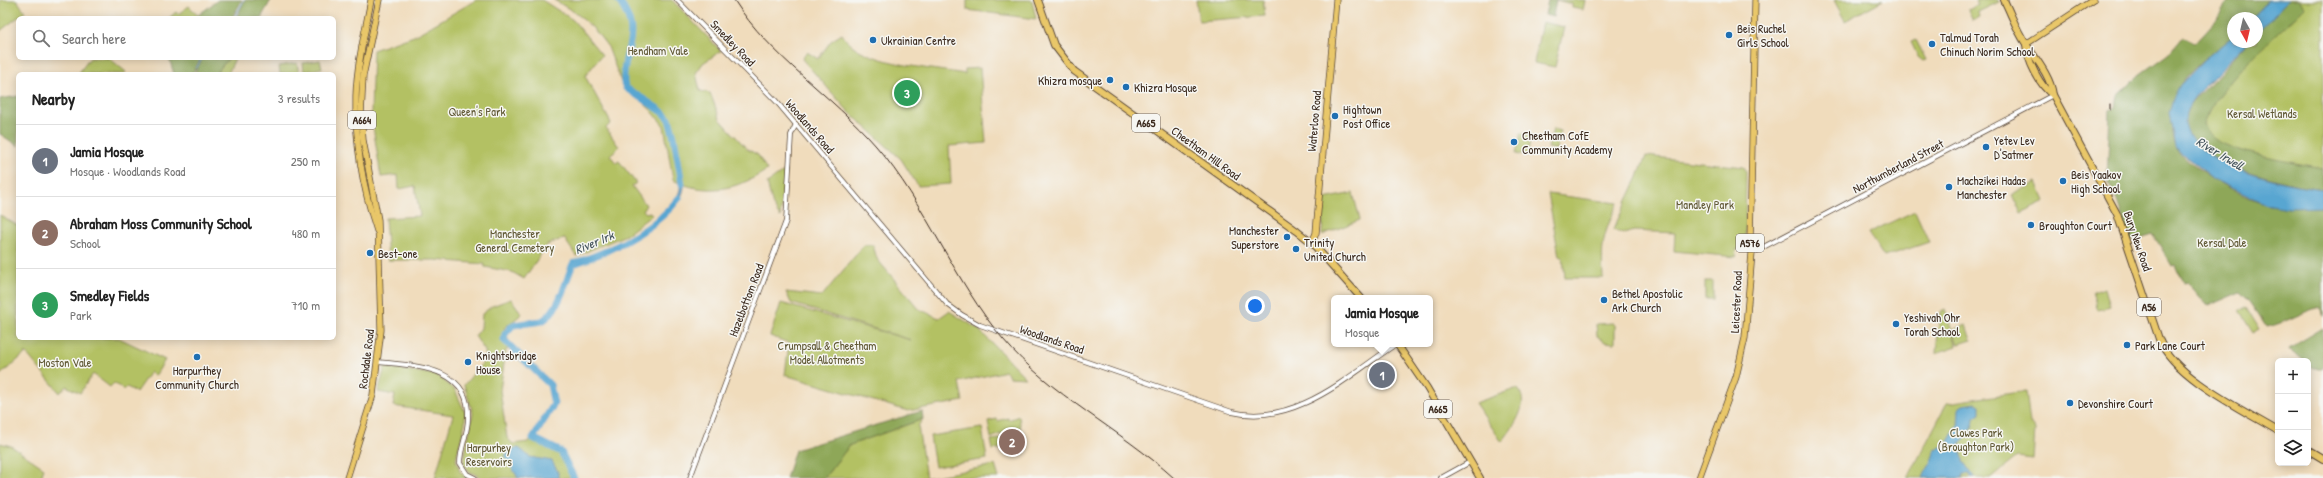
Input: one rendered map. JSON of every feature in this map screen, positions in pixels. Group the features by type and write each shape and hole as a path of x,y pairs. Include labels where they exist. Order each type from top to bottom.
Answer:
{"highway":[{"name":"Cheetham Hill Road","path":"1038,0 1054,45 1068,64 1081,77 1312,243 1358,295"},
{"name":"A56","path":"2004,0 2026,44 2027,52 2039,78 2047,92 2053,95"},
{"name":"Bury New Road","path":"2053,95 2106,190 2117,214 2159,339 2166,352 2185,373 2276,430"},
{"name":"A665","path":"1399,347 1426,388 1480,478"},
{"path":"2311,452 2323,459"}],"main road":[{"name":"Rochdale Road","path":"371,0 358,74 356,119 363,173 379,239"},
{"name":"Rochdale Road","path":"347,478 370,405 378,362 381,330 377,208 363,140 361,99 365,62 379,0"},
{"name":"Waterloo Road","path":"1312,243 1316,233 1336,0"},
{"name":"Leicester Road","path":"1699,478 1725,409 1741,358 1748,310 1749,263 1752,253 1750,243 1755,0"},
{"path":"2026,44 2093,0"}],"street":[{"name":"Smedley Road","path":"677,0 776,101"},
{"name":"Northumberland Street","path":"1752,253 2053,95"},
{"name":"Woodlands Road","path":"776,101 939,296 962,315 980,325 1232,412 1252,416 1281,411 1311,401 1392,347"},
{"name":"Hazelbottom Road","path":"690,478 786,221 791,158 791,135 796,124"},
{"path":"378,362 438,371 452,380 462,391 467,403 468,417 460,464 467,474 475,478"},
{"path":"1441,478 1470,462"}],"green space":[{"path":"0,0 17,0 25,12 20,16 16,16 16,19 0,31"},
{"path":"218,0 242,0 233,16 197,16"},
{"path":"245,0 271,0 262,16 237,16"},
{"name":"Queen's Park","path":"476,0 542,0 573,20 602,55 585,76 611,123 606,128 619,147 610,155 616,163 619,161 636,183 632,186 646,205 643,210 646,213 650,212 652,215 626,235 576,256 564,238 547,245 524,279 512,272 485,267 484,264 435,260 388,260 385,218 420,216 415,186 399,189 398,175 381,177 371,114 373,50 414,36"},
{"name":"Hendham Vale","path":"554,0 672,0 721,51 703,63 696,73 700,91 710,93 720,119 747,149 758,155 767,170 744,182 721,188 697,188 673,180 664,126 651,110 621,82 608,47 594,29 576,13"},
{"path":"967,0 1032,0 1036,19 967,10"},
{"path":"1196,0 1263,0 1265,16 1199,21"},
{"path":"1548,0 1556,0 1553,17 1545,15"},
{"path":"1556,0 1585,0 1583,10 1572,8 1572,4"},
{"path":"1834,0 1883,0 1845,21"},
{"path":"1976,0 1998,0 1999,2 1978,12 1979,17 1973,20 1968,10 1978,5"},
{"name":"Kersal Dale","path":"2229,0 2268,0 2257,12 2227,12 2227,41 2189,74 2177,92 2172,116 2172,132 2175,145 2180,153 2202,171 2244,196 2273,206 2323,207 2323,316 2320,307 2281,323 2267,327 2251,303 2240,292 2208,306 2187,282 2183,283 2175,265 2172,266 2153,234 2130,241 2117,201 2107,180 2110,111 2116,107 2118,96 2139,75 2168,54 2183,36 2195,43 2217,19"},
{"name":"Kersal Wetlands","path":"2289,0 2323,0 2323,189 2190,138 2244,48 2263,48 2263,27"},
{"path":"2289,0 2299,0 2305,7 2263,47 2263,27"},
{"path":"189,6 198,16 171,16 176,12 178,14"},
{"path":"1542,22 1564,27 1555,67 1534,63"},
{"path":"842,34 851,44 880,59 917,67 965,74 965,69 980,68 986,143 949,146 951,184 918,186 901,159 849,112 802,59 807,52 818,59 831,41"},
{"path":"1916,40 1926,60 1923,61 1918,57 1911,42"},
{"path":"2242,48 2262,48 2221,93 2204,124 2207,131 2218,141 2230,147 2298,164 2323,168 2323,189 2256,174 2230,165 2207,153 2190,138 2184,121 2192,102"},
{"path":"88,60 111,60 126,72 80,72"},
{"path":"170,60 200,60 193,72 173,72"},
{"path":"202,60 227,60 217,72 195,72"},
{"path":"227,60 234,60 229,72 217,72"},
{"path":"320,60 322,68 304,72 303,63"},
{"path":"297,63 299,72 280,72 279,66"},
{"path":"16,96 16,145 0,134 0,99"},
{"path":"1553,129 1560,131 1556,150 1548,148"},
{"path":"1521,133 1531,135 1527,156 1516,154"},
{"name":"Mandley Park","path":"1646,156 1744,167 1746,171 1745,249 1737,249 1736,257 1674,251 1675,233 1634,231 1624,234 1613,230 1638,177"},
{"path":"786,170 780,217 773,206 767,183"},
{"path":"2037,182 2046,201 2021,213 2012,195"},
{"path":"1353,193 1360,220 1322,235 1324,199"},
{"path":"1548,194 1618,203 1604,239 1602,256 1603,278 1565,278 1563,258 1559,256"},
{"path":"1915,211 1929,242 1884,257 1868,233"},
{"name":"Moston Vale","path":"0,215 16,225 16,340 123,340 165,360 155,376 150,372 136,392 127,387 124,390 114,383 110,387 93,374 80,393 66,386 60,393 26,353 0,375"},
{"name":"Crumpsall & Cheetham Model Allotments","path":"864,245 873,245 877,259 919,309 939,318 949,311 978,329 1026,378 1009,377 1006,371 959,382 963,401 908,411 785,375 789,343 770,336 781,303 911,340 791,303 786,292 822,296"},
{"path":"1705,281 1713,281 1713,299 1705,299"},
{"path":"2105,288 2110,307 2098,310 2092,292"},
{"name":"Harpurhey Reservoirs","path":"511,299 522,314 504,328 511,348 506,350 500,390 507,438 513,444 528,442 531,439 560,453 572,478 483,478 470,472 463,464 473,413 464,385 486,359 485,351 475,336 481,328 482,314 492,306"},
{"path":"2247,308 2260,329 2253,333 2239,311"},
{"path":"1945,310 1957,346 1936,353 1940,312"},
{"path":"1613,323 1615,325 1615,343 1605,342 1597,336 1596,324"},
{"path":"1966,325 1971,340 1958,344 1952,330"},
{"path":"2323,328 2323,368 2311,367 2311,358 2299,358 2290,348"},
{"path":"385,367 437,375 455,390 465,412 465,423 456,459 460,472 468,478 435,478 453,415 393,406 395,395 378,392"},
{"path":"1518,389 1521,395 1521,409 1515,423 1502,442 1475,403"},
{"name":"Clowes Park (Broughton Park)","path":"2026,391 2030,423 2035,430 2033,459 2017,457 1991,478 1908,478 1947,403"},
{"path":"922,411 923,419 850,445 824,478 786,478 795,450"},
{"path":"1019,416 1021,433 1013,435 1012,433 1002,436 1001,434 991,438 988,421 997,419 998,421 1008,418 1008,420"},
{"path":"923,419 918,426 926,478 824,478 850,445"},
{"path":"982,428 987,459 935,467 930,436"},
{"path":"1007,438 1008,447 993,450 991,440"},
{"path":"0,443 11,446 44,468 41,478 0,478"},
{"path":"995,465 999,478 926,478"}],"water":[{"path":"2268,0 2289,0 2263,27 2263,12 2257,12"},
{"path":"2227,41 2227,48 2242,48 2213,76 2189,105 2186,113 2187,130 2197,145 2215,158 2237,168 2286,182 2323,189 2323,207 2289,208 2264,204 2214,179 2175,147 2169,113 2173,98 2180,85 2207,57"},
{"path":"678,176 682,176 684,188 676,206 673,204 680,190"},
{"path":"1976,403 1980,405 1980,413 1974,417 1972,428 1960,443 1963,461 1975,478 1971,478 1970,474 1963,474 1962,478 1923,478 1935,453 1935,449 1947,445 1958,426 1959,408 1963,405"},
{"path":"519,448 530,457 552,461 558,472 558,478 518,478 505,456 510,449"}],"waterway":[{"path":"235,16 244,0"},
{"name":"River Irk","path":"618,0 630,23 631,33 624,71 624,83 626,88 660,110 669,119 674,137 682,184"},
{"path":"196,69 201,60"},
{"name":"River Irk","path":"574,478 561,452 533,438 554,404 550,385 504,340 505,334 513,325 542,321 548,316 558,303 573,264 617,246 644,230 669,210 679,198"}],"tram line":[{"path":"734,0 749,21 766,40 859,127 876,146 910,193 969,292 1003,339 1042,378 1131,443 1174,478"},
{"path":"2110,105 2110,110"}],"place":[{"name":"Beis Ruchel Girls School","path":"1729,35"},
{"name":"Ukrainian Centre","path":"873,40"},
{"name":"Talmud Torah Chinuch Norim School","path":"1932,44"},
{"name":"Khizra mosque","path":"1110,80"},
{"name":"Khizra Mosque","path":"1126,87"},
{"name":"Smedley Fields","path":"907,93"},
{"name":"Hightown Post Office","path":"1335,116"},
{"name":"Cheetham CofE Community Academy","path":"1514,142"},
{"name":"Yetev Lev D'Satmer","path":"1986,147"},
{"name":"Beis Yaakov High School","path":"2063,181"},
{"name":"Machzikei Hadas Manchester","path":"1949,187"},
{"name":"Broughton Court","path":"2031,225"},
{"name":"Manchester Superstore","path":"1287,237"},
{"name":"Trinity United Church","path":"1296,249"},
{"name":"Best-one","path":"370,253"},
{"name":"Bethel Apostolic Ark Church","path":"1604,300"},
{"name":"Yeshivah Ohr Torah School","path":"1896,324"},
{"name":"Park Lane Court","path":"2127,345"},
{"name":"Harpurthey Community Church","path":"197,357"},
{"name":"Knightsbridge House","path":"468,362"},
{"name":"Jamia Mosque","path":"1382,375"},
{"name":"Devonshire Court","path":"2070,403"},
{"name":"Abraham Moss Community School","path":"1012,442"}],"water label":[{"name":"River Irwell","path":"2220,153"}],"park label":[{"name":"Manchester General Cemetery","path":"515,240"}]}
